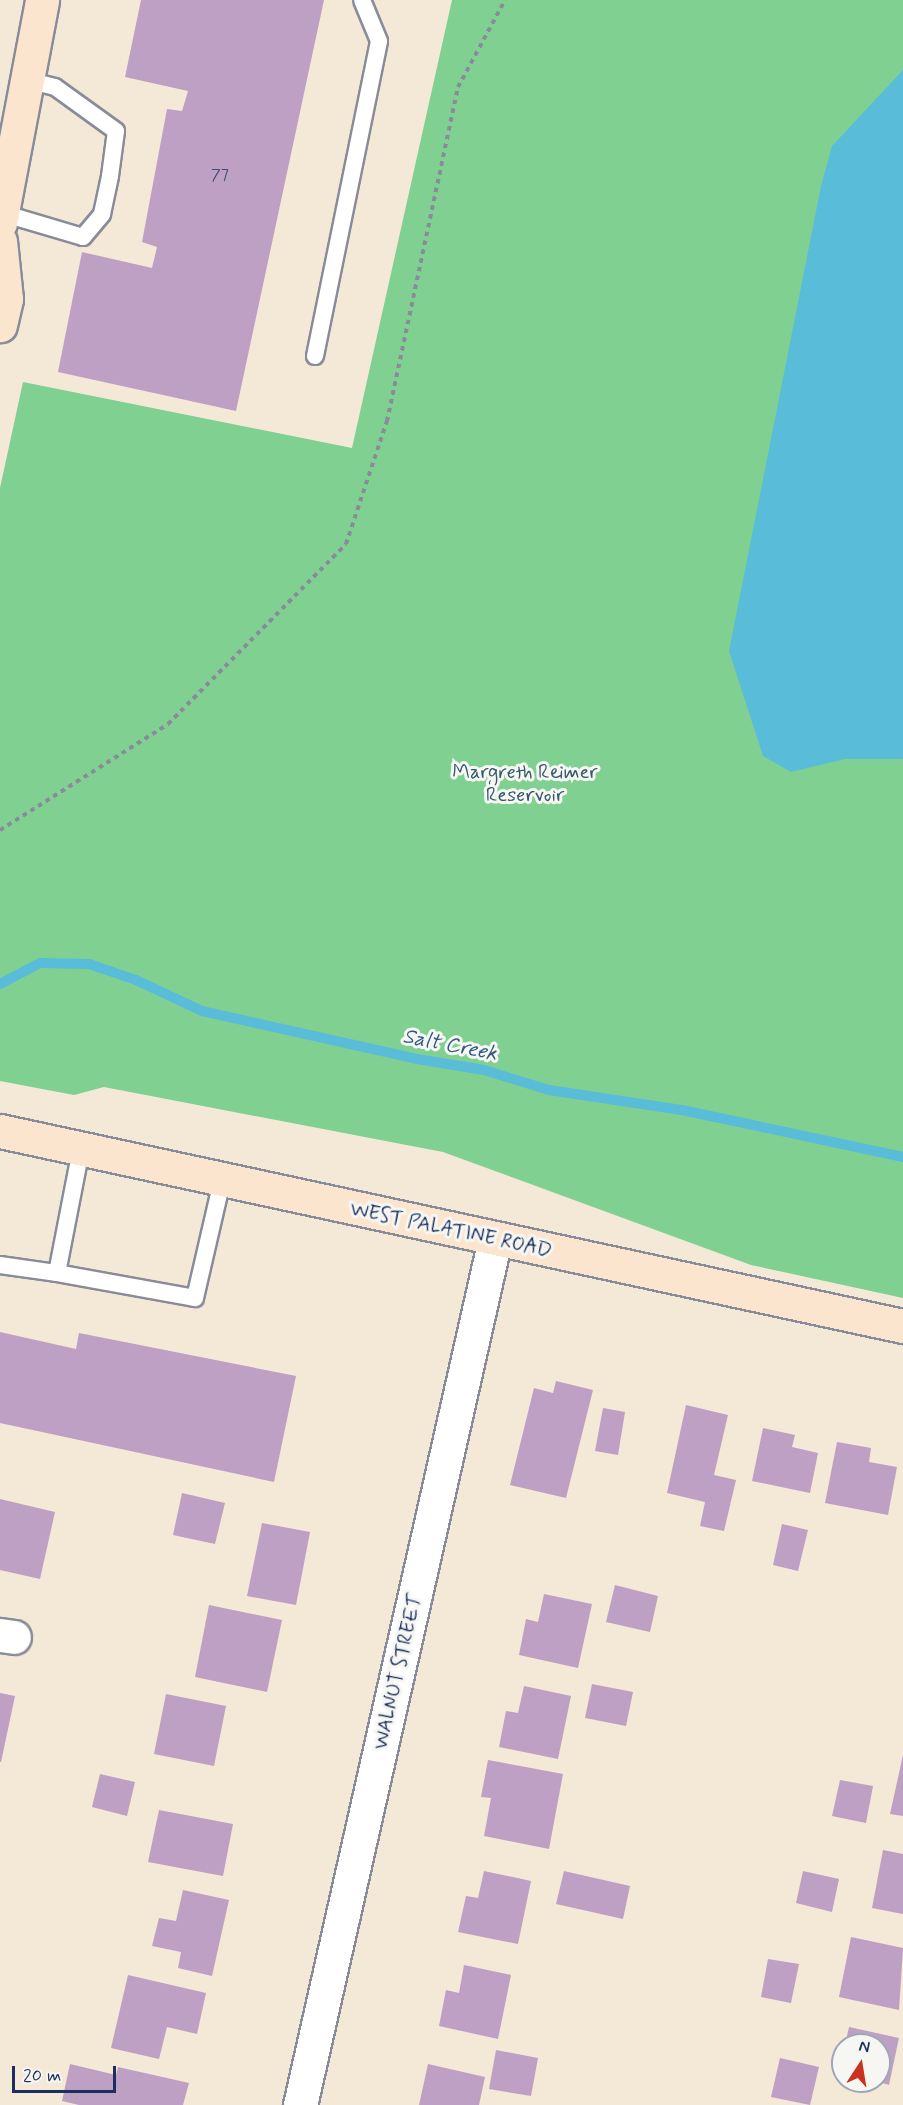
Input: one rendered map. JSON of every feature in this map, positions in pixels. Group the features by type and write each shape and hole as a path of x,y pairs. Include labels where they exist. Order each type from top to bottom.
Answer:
{"main road":[{"path":"0,324 6,299 1,226 42,0"},
{"name":"WEST PALATINE ROAD","path":"0,1131 222,1181 903,1326"}],"street":[{"name":"WALNUT STREET","path":"300,2105 495,1239"}],"lane":[{"path":"315,356 379,41 362,0"},
{"path":"1,226 83,237 102,214 110,176 116,130 54,87 27,80"},
{"path":"57,1273 81,1149"},
{"path":"0,1265 195,1298 222,1181"}],"path":[{"path":"0,830 168,724 346,544 387,421 458,87 505,0"}],"green space":[{"name":"Margreth Reimer Reservoir","path":"452,0 903,0 903,1298 751,1265 443,1152 104,1087 74,1095 0,1081 0,488 23,382 352,448"}],"water":[{"path":"903,70 903,759 845,759 791,772 763,756 729,651 821,186 832,146"}],"building":[{"path":"141,0 324,0 236,411 58,372 82,252 152,268 157,247 142,242 167,109 182,111 188,91 125,77"},
{"path":"0,1332 76,1349 79,1333 296,1376 274,1482 0,1423"},
{"path":"556,1381 593,1390 566,1498 510,1485 534,1388 553,1393"},
{"path":"686,1405 728,1415 714,1475 736,1480 724,1531 700,1526 705,1502 667,1493"},
{"path":"603,1408 625,1412 618,1455 595,1451"},
{"path":"763,1428 795,1435 792,1447 818,1453 810,1493 752,1481"},
{"path":"837,1442 871,1448 869,1462 897,1467 888,1515 825,1503"},
{"path":"182,1493 225,1503 215,1544 173,1535"},
{"path":"0,1499 55,1512 40,1579 0,1570"},
{"path":"262,1523 310,1532 296,1605 247,1596"},
{"path":"782,1524 808,1530 798,1571 773,1565"},
{"path":"615,1585 658,1596 650,1632 606,1622"},
{"path":"544,1594 592,1604 578,1668 519,1655 526,1619 538,1622"},
{"path":"209,1605 282,1620 267,1692 195,1677"},
{"path":"592,1684 633,1692 626,1726 585,1718"},
{"path":"524,1686 571,1696 558,1759 499,1747 506,1711 518,1713"},
{"path":"0,1693 15,1696 1,1762 0,1762"},
{"path":"166,1694 226,1706 214,1766 154,1754"},
{"path":"903,1755 903,1816 890,1814"},
{"path":"488,1760 563,1774 549,1849 484,1836 491,1798 481,1797"},
{"path":"100,1774 135,1782 127,1816 92,1807"},
{"path":"840,1780 873,1786 866,1823 832,1816"},
{"path":"159,1810 233,1824 223,1876 148,1862"},
{"path":"883,1850 903,1854 903,1914 872,1908"},
{"path":"484,1871 531,1881 518,1944 458,1932 466,1896 478,1898"},
{"path":"564,1871 630,1886 623,1919 556,1904"},
{"path":"803,1871 839,1879 832,1912 796,1903"},
{"path":"183,1890 229,1900 212,1976 178,1968 181,1952 152,1946 159,1918 176,1921"},
{"path":"851,1937 903,1948 899,2010 839,1997"},
{"path":"768,1959 799,1964 791,2003 761,1997"},
{"path":"464,1965 511,1975 498,2039 439,2026 446,1990 459,1993"},
{"path":"128,1975 206,1993 197,2034 167,2027 159,2059 111,2048"},
{"path":"849,2027 876,2033 848,2033"},
{"path":"891,2036 899,2038 891,2076"},
{"path":"496,2050 538,2058 531,2096 489,2089"},
{"path":"780,2058 819,2067 810,2105 771,2097"},
{"path":"70,2064 116,2075 118,2067 189,2083 183,2105 79,2105 62,2101"},
{"path":"428,2064 485,2077 479,2105 419,2105"}],"waterway":[{"name":"Salt Creek","path":"0,984 40,963 89,964 136,980 202,1011 417,1059 484,1070 549,1090 682,1110 903,1157"}]}
